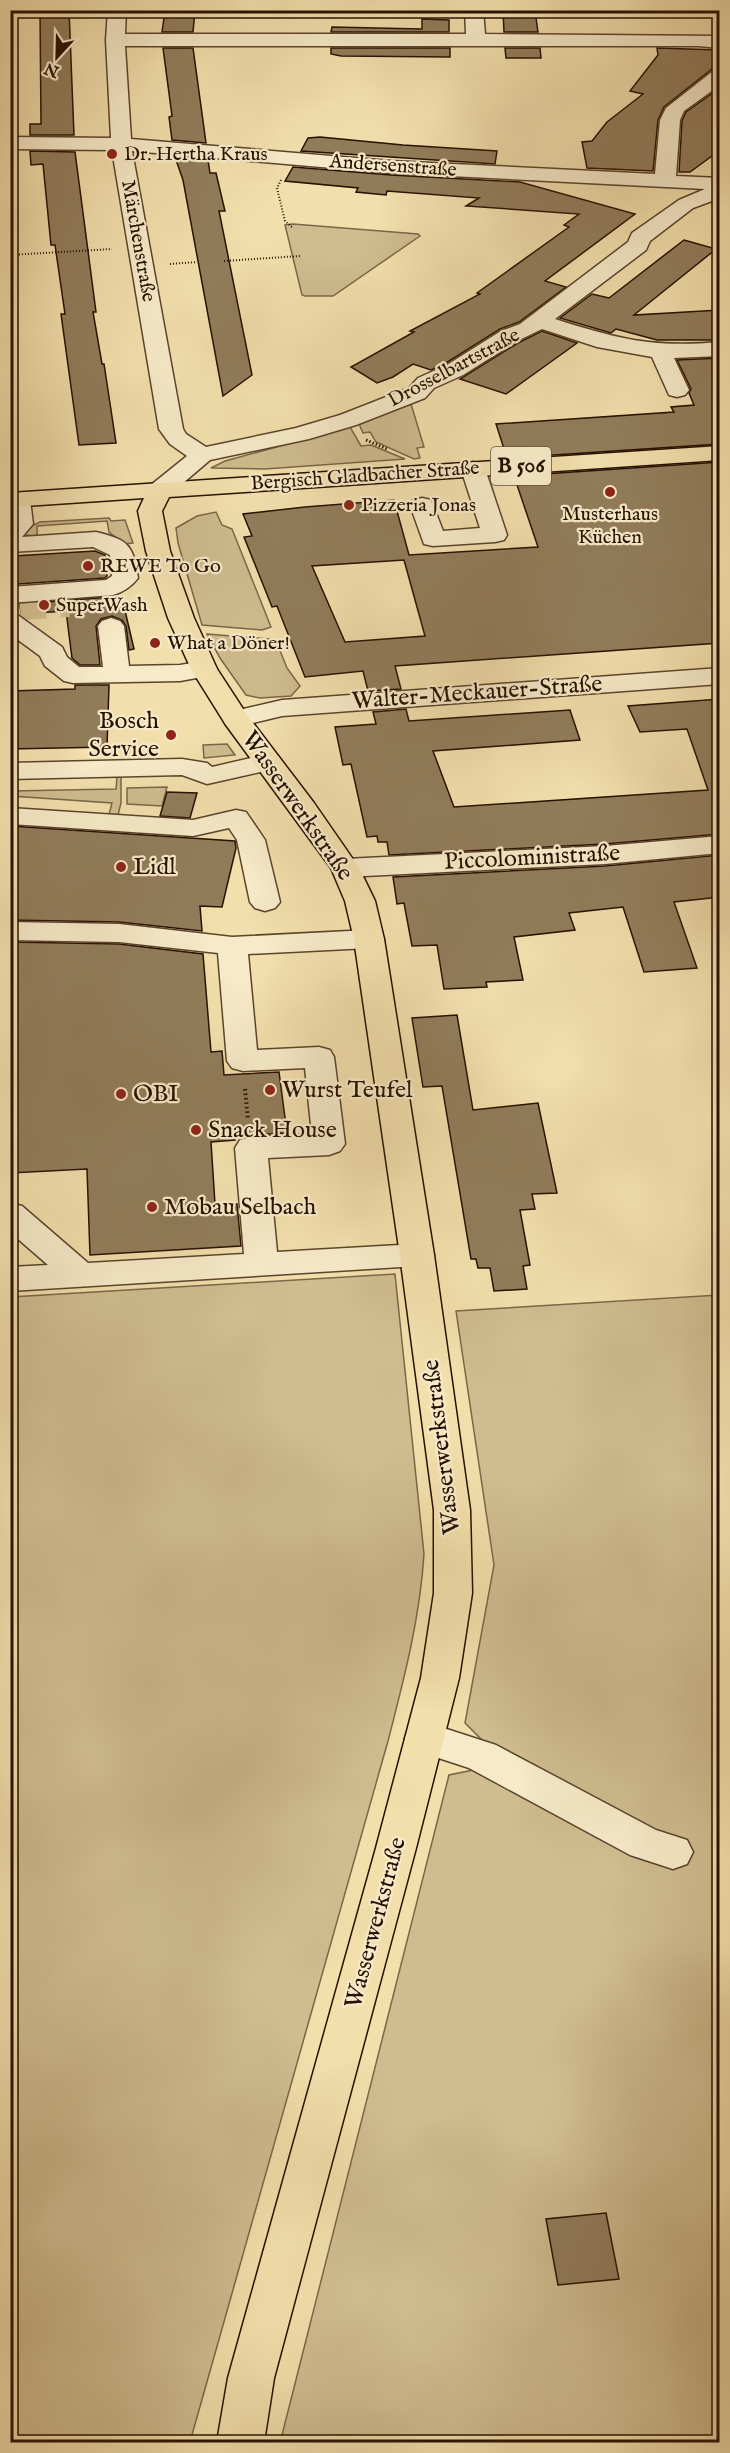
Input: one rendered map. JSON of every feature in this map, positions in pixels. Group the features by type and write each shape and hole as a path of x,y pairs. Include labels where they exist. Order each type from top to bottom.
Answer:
{"main road":[{"name":"Bergisch Gladbacher Straße","path":"14,500 720,453"},
{"name":"Wasserwerkstraße","path":"160,490 150,511 158,551 181,618 204,669 236,718 345,868 360,901 369,939 417,1255 452,1510 454,1551 448,1635 424,1738 251,2378 240,2442"}],"street":[{"name":"Märchenstraße","path":"117,10 115,40 121,144 171,429 178,440 202,455"},
{"path":"474,10 476,40"},
{"path":"115,40 698,40 720,42"},
{"path":"665,182 670,120 676,108 720,75"},
{"name":"Andersenstraße","path":"10,143 121,144 391,167 720,184"},
{"name":"Andersenstraße","path":"665,182 710,194"},
{"name":"Drosselbartstraße","path":"160,490 202,455 301,434 348,420 417,393 426,383 455,370 509,336 528,329 638,245 640,238 686,204 710,194"},
{"path":"539,321 623,347 663,352 720,349"},
{"path":"663,352 663,359 677,390"},
{"path":"422,505 432,539 495,535 473,469"},
{"path":"10,534 21,524 14,500"},
{"path":"10,545 96,539 117,548 122,554 125,578 87,602 69,604"},
{"path":"122,554 158,551"},
{"path":"113,587 13,608 53,653 54,660 73,675 180,672 204,669"},
{"path":"111,626 117,674"},
{"name":"Walter-Meckauer-Straße","path":"236,718 282,708 720,676"},
{"path":"207,776 268,762"},
{"path":"10,771 182,767 197,769 207,776 251,840 265,902"},
{"path":"10,816 193,828 236,818"},
{"name":"Piccoloministraße","path":"345,868 605,855 720,844"},
{"path":"10,931 119,933 232,946 369,939"},
{"path":"232,946 243,1061 319,1057 329,1144 251,1148 262,1264"},
{"path":"10,1214 81,1275"},
{"path":"10,1279 417,1255"},
{"path":"424,1738 482,1756 644,1843 673,1852"}],"path":[{"path":"285,174 277,188 285,221 293,228"},
{"path":"10,255 140,248"},
{"path":"224,261 300,256"},
{"path":"167,264 196,262"},
{"path":"348,420 355,426 362,439 410,459 414,473"},
{"path":"243,1061 251,1148"}],"shaded area":[{"path":"285,225 418,234 420,236 333,296 305,296 302,295"},
{"path":"411,404 424,447 417,448 420,458 414,459 376,442 370,432 363,433 359,424"},
{"path":"350,427 361,446 371,445 405,459 265,469 211,468 225,461"},
{"path":"216,512 222,525 232,529 271,627 262,630 202,625 178,543 176,528 197,516"},
{"path":"109,518 111,521 125,520 133,543 124,544 109,532 107,521 37,526 37,536 23,535 31,526 40,522"},
{"path":"207,634 269,639 277,643 287,668 300,686 291,696 260,698 246,695 220,658"},
{"path":"227,744 235,755 204,758 203,745"},
{"path":"117,777 121,777 121,803 118,815 109,814 112,803 11,796 11,791 116,789"},
{"path":"167,787 162,806 127,804 127,788"},
{"path":"395,1274 424,1554 415,1625 388,1741 190,2442 11,2442 11,1297"},
{"path":"719,1295 719,2442 283,2442 282,2435 449,1775 478,1769 485,1743 465,1723 494,1565 456,1311"}],"building":[{"path":"40,10 69,10 74,135 30,135 30,124 41,124"},
{"path":"168,10 195,10 193,32 162,32"},
{"path":"503,11 535,11 538,32 504,32"},
{"path":"422,19 449,20 449,32 331,32 332,27 422,29"},
{"path":"163,48 193,48 206,143 172,140 169,117 172,116"},
{"path":"331,48 450,48 450,57 341,56 331,54"},
{"path":"505,48 540,48 541,58 506,58"},
{"path":"657,48 720,50 720,67 712,69 664,107 658,120 653,171 587,168 582,142 592,141 607,122 643,94 630,91 658,55"},
{"path":"720,88 720,150 690,172 679,172 682,121 686,112"},
{"path":"320,137 497,151 495,164 301,151 308,138"},
{"path":"30,151 75,152 96,312 93,312 102,364 104,364 116,443 79,445 61,314 65,314 55,245 51,245 43,164 31,165"},
{"path":"175,157 208,160 210,173 216,173 225,211 219,211 252,375 223,396 183,180"},
{"path":"293,167 520,182 635,214 545,281 566,287 519,322 500,329 431,370 413,364 393,377 377,383 351,367 414,332 410,331 480,294 477,293 569,227 564,225 579,214 466,206 479,198 387,191 386,195 356,192 358,188 285,181"},
{"path":"684,240 716,249 634,315 720,310 720,340 657,340 616,329 611,333 560,318 592,294 609,298"},
{"path":"542,331 577,343 506,394 460,379 518,343"},
{"path":"720,358 720,444 507,458 496,424 674,412 671,407 694,405 689,393 691,389 677,360"},
{"path":"720,462 720,643 395,666 401,689 368,691 363,671 305,677 277,606 272,607 244,537 252,536 243,514 394,500 409,555 538,547 514,476","holes":["404,560 425,636 345,642 312,566"]},
{"path":"95,551 105,555 107,576 105,578 18,584 14,556"},
{"path":"110,597 111,603 123,602 134,649 129,650 126,626 122,620 112,616 101,619 96,626 100,665 80,665 72,658 66,611 21,614 20,604"},
{"path":"75,685 109,685 107,747 10,749 10,691 75,689"},
{"path":"720,699 720,834 605,844 389,855 387,842 378,842 377,836 367,837 351,764 343,765 335,727 376,724 373,712 406,709 409,721 570,710 580,740 433,751 454,807 708,790 687,729 640,732 628,706"},
{"path":"167,792 197,793 190,818 160,816"},
{"name":"Lidl","path":"10,826 235,841 236,848 222,907 200,906 202,931 119,922 10,920"},
{"path":"720,855 720,897 674,902 697,968 644,972 623,907 569,913 575,930 514,937 523,980 486,982 487,987 444,989 437,945 412,946 404,903 397,904 393,877 605,866"},
{"name":"OBI","path":"10,942 119,944 203,954 211,1052 222,1051 224,1075 279,1072 287,1133 235,1136 235,1140 211,1142 215,1204 237,1204 241,1246 90,1255 87,1169 10,1173"},
{"path":"457,1015 473,1110 538,1103 557,1193 532,1194 535,1209 520,1210 530,1265 523,1266 527,1289 494,1291 490,1268 478,1268 476,1259 471,1259 442,1086 423,1087 412,1018"},
{"path":"606,2213 619,2279 558,2285 546,2219"}],"tunnel":[{"path":"20,607 69,604"}],"place":[{"name":"Dr. Hertha Kraus","path":"112,154"},
{"name":"Musterhaus Küchen","path":"610,492"},
{"name":"Pizzeria Jonas","path":"349,505"},
{"name":"REWE To Go","path":"88,566"},
{"name":"SuperWash","path":"44,605"},
{"name":"What a Döner!","path":"155,643"},
{"name":"Bosch Service","path":"171,735"},
{"name":"Lidl","path":"121,867"},
{"name":"Wurst Teufel","path":"270,1090"},
{"name":"OBI","path":"121,1094"},
{"name":"Snack House","path":"196,1130"},
{"name":"Mobau Selbach","path":"152,1207"}]}
